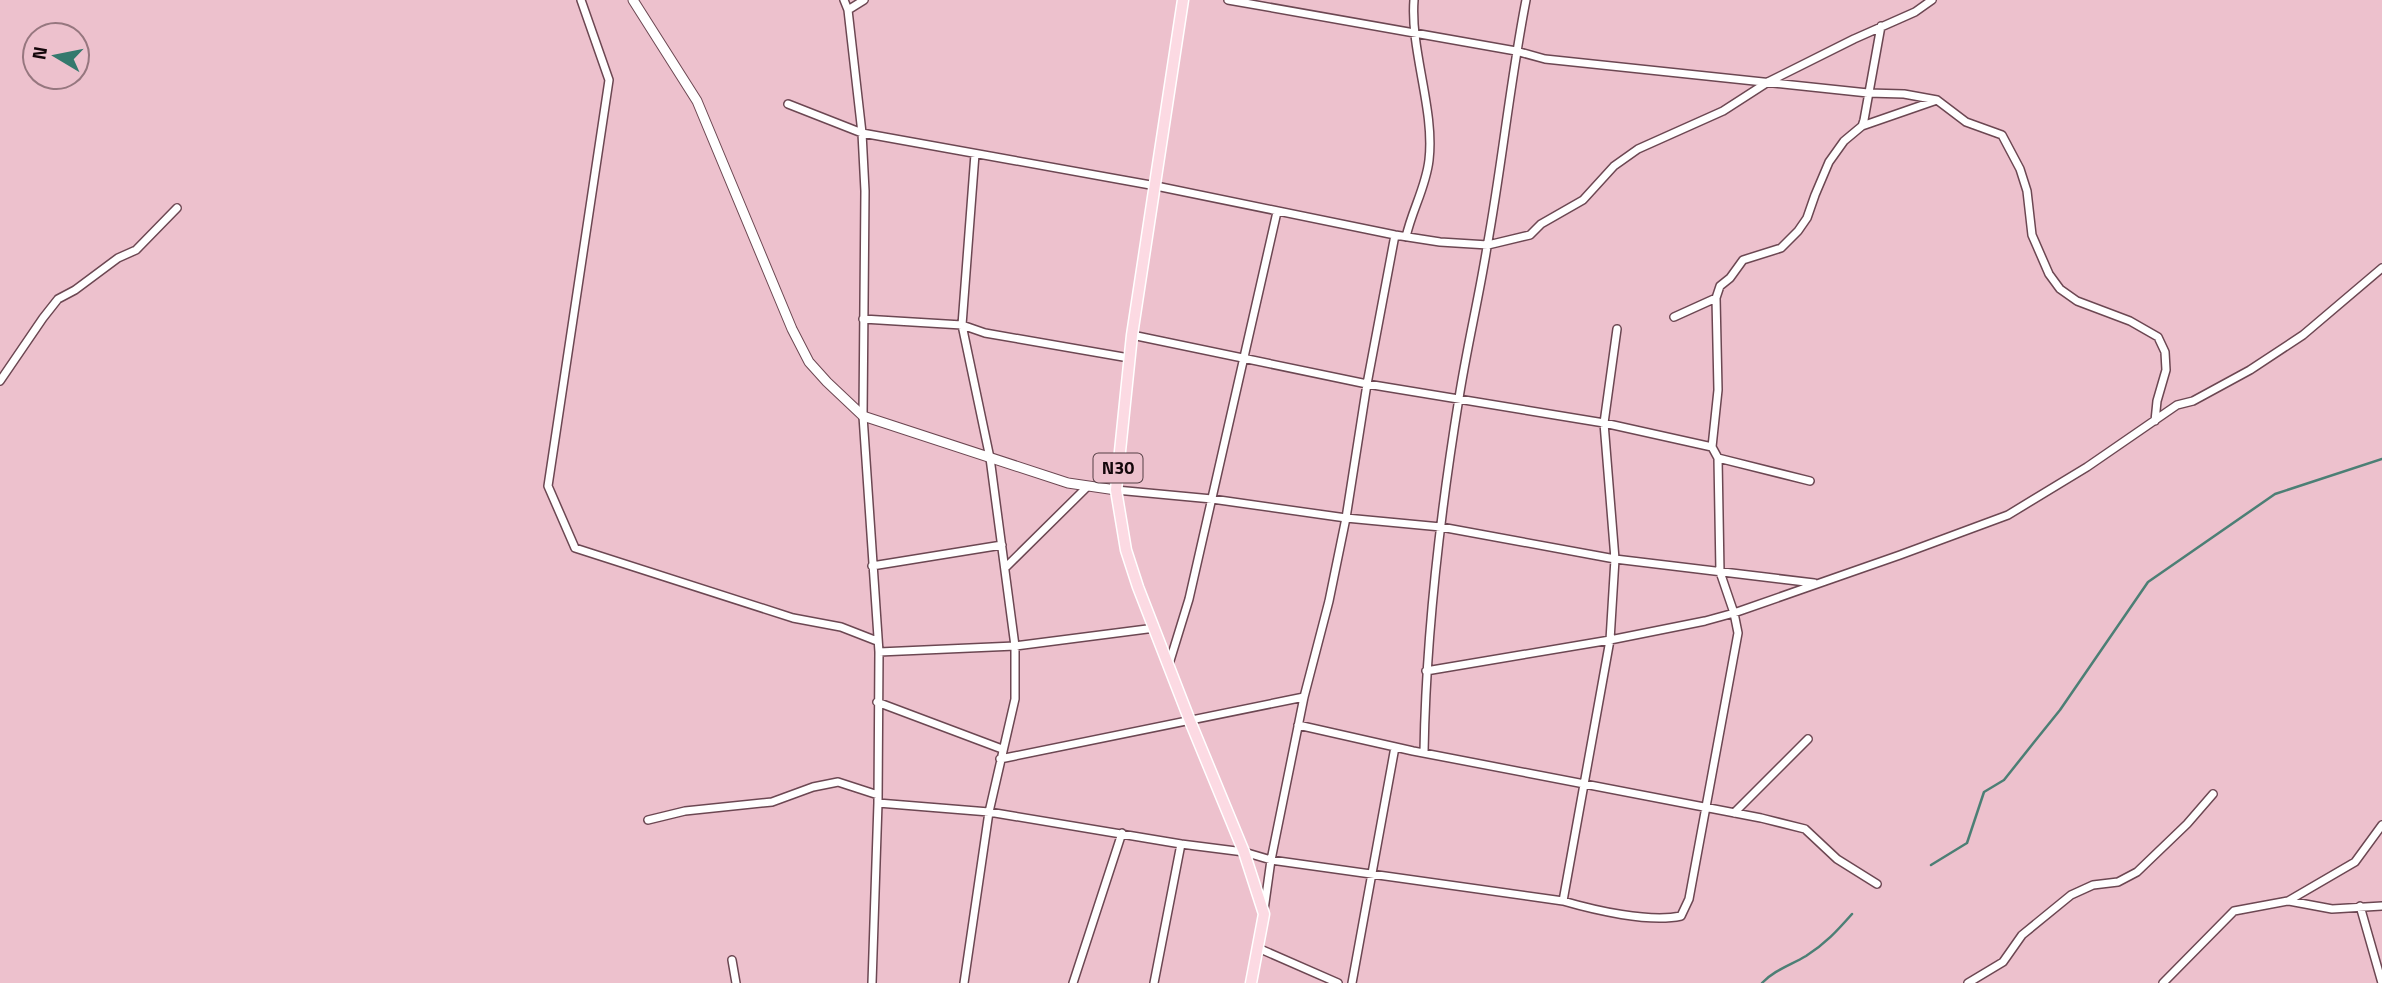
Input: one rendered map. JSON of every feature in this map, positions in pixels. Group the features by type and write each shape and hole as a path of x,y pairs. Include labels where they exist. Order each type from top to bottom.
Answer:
{"main road":[{"name":"N30","path":"1183,0 1132,335 1116,490 1126,550 1168,667 1244,852 1264,914 1251,983"}],"street":[{"path":"581,0 610,80 548,486 575,548 793,618 841,627 877,641"},
{"path":"633,0 697,100 792,329 809,362 863,416 1087,487 1212,499 1346,518 1441,527 1615,559 1818,584"},
{"path":"844,0 848,10 862,132 865,191 863,416 879,652 878,799 872,983"},
{"path":"848,10 864,0"},
{"path":"1228,0 1516,51 1545,59 1868,93 1903,94 1937,100 1966,122 2002,135 2020,169 2027,191 2032,235 2049,274 2060,289 2077,301 2130,321 2158,337 2165,352 2166,370 2157,401 2155,421"},
{"path":"1406,237 1410,217 1424,187 1430,159 1414,0"},
{"path":"1424,752 1426,671 1441,527 1459,398 1488,245 1526,0"},
{"path":"788,104 862,132 1156,186 1406,237 1488,245 1530,235 1542,224 1583,200 1614,166 1638,149 1723,111 1769,82 1915,12 1932,0"},
{"path":"1862,126 1881,26"},
{"path":"648,820 685,811 772,802 813,787 838,782 878,799 989,812 1244,852 1271,860 1563,901 1591,909 1667,919 1681,916 1689,899 1738,633 1720,572 1718,458 1712,447 1718,390 1716,298 1720,286 1730,278 1743,260 1781,248 1798,232 1807,218 1829,162 1844,141 1862,126 1937,100"},
{"path":"964,983 989,812 1015,699 1015,646 1006,568 990,458 962,325 975,154"},
{"path":"0,381 58,299 75,290 118,258 135,250 177,208"},
{"path":"1168,667 1189,599 1277,212"},
{"path":"1264,914 1271,860 1298,725 1329,601 1346,518 1367,384 1395,235"},
{"path":"1426,671 1610,640 1734,613 2008,515 2087,467 2177,405 2193,401 2250,370 2303,335 2382,268"},
{"path":"1674,317 1716,298"},
{"path":"863,319 962,325 985,333 1129,358"},
{"path":"1563,901 1610,640 1615,559 1604,423 1617,329"},
{"path":"1132,335 1367,384 1604,423 1712,447"},
{"path":"1718,458 1810,481"},
{"path":"1006,568 1087,487"},
{"path":"872,566 1002,545"},
{"path":"879,652 1015,646 1155,628"},
{"path":"1000,759 1304,697"},
{"path":"877,702 1002,749"},
{"path":"1298,725 1805,829 1837,859 1877,884"},
{"path":"1734,813 1808,739"},
{"path":"1352,983 1395,747"},
{"path":"1968,983 2003,962 2022,935 2071,894 2094,885 2118,882 2137,872 2187,824 2213,794"},
{"path":"2163,983 2234,911 2288,901 2355,862 2382,825"},
{"path":"1073,983 1122,833"},
{"path":"1154,983 1181,844"},
{"path":"2288,901 2332,909 2382,906"},
{"path":"2360,906 2382,983"},
{"path":"1258,948 1338,983"},
{"path":"732,960 736,983"}],"waterway":[{"path":"1931,865 1967,843 1984,792 2004,780 2060,710 2148,582 2275,494 2382,459"},
{"path":"1762,983 1777,971 1819,947 1852,914"}]}
